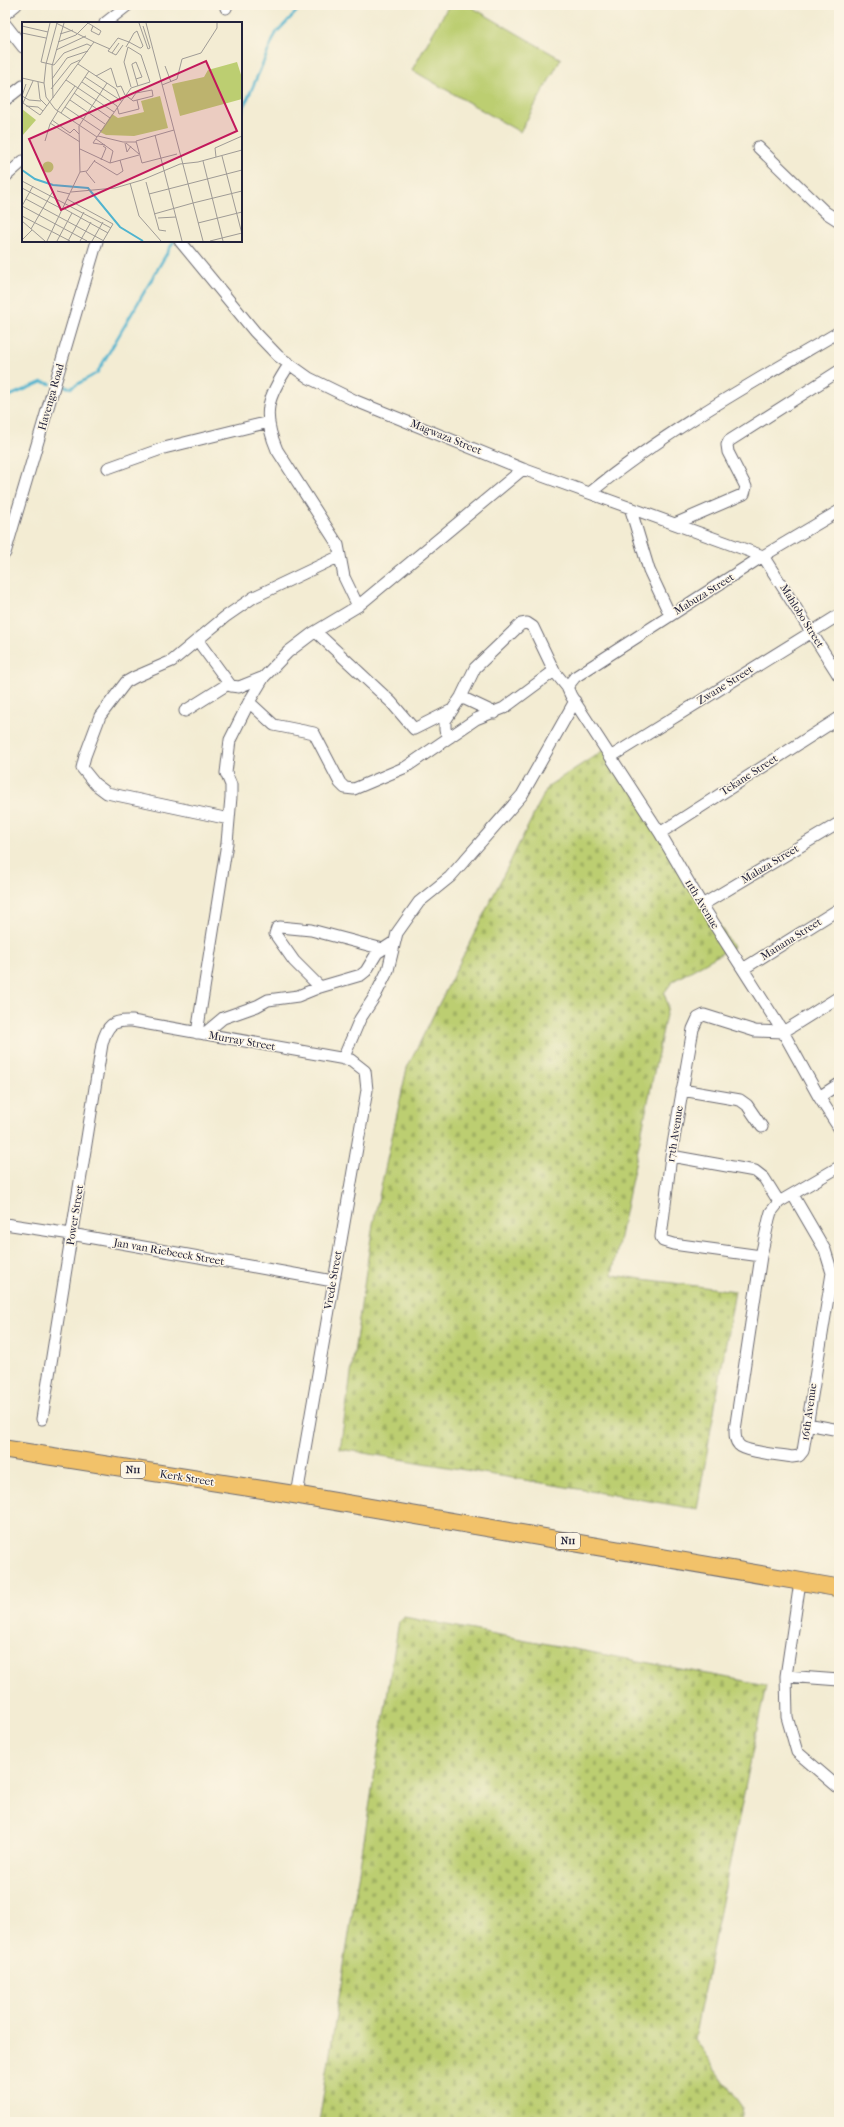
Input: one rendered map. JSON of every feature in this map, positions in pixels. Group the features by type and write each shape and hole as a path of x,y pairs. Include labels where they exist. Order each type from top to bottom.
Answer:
{"highway":[{"name":"Kerk Street","path":"5,1449 297,1495"},
{"name":"N11","path":"297,1495 839,1588"}],"street":[{"path":"5,14 16,5"},
{"path":"106,22 128,5"},
{"path":"6,27 22,45"},
{"path":"5,100 22,87"},
{"path":"758,146 825,212 839,221"},
{"path":"5,177 22,162"},
{"name":"Havenga Road","path":"5,553 97,242"},
{"name":"Magwaza Street","path":"182,244 255,332 290,365 309,378 356,401 523,469 677,523 764,556"},
{"path":"591,492 640,454 695,418 839,332"},
{"path":"290,365 273,391 269,402 269,422 277,450 338,545 344,577 358,606"},
{"path":"677,523 744,494 746,487 728,452 727,446 729,441 839,371"},
{"path":"108,468 164,448 269,422"},
{"path":"201,1034 229,819 230,785 226,774 230,740 249,702 264,677 288,652 316,632 358,606 523,469"},
{"path":"630,507 649,570 670,615"},
{"name":"Mabuza Street","path":"569,684 670,615 839,511"},
{"path":"229,819 108,793 95,784 82,768 98,722 118,690 134,677 172,661 198,641 225,617 254,597 340,556"},
{"name":"Mahlobo Street","path":"764,556 839,676"},
{"name":"Zwane Street","path":"612,756 839,615"},
{"name":"11th Avenue","path":"461,697 475,668 520,624 527,623 534,627 554,671 569,684 575,701 612,756 660,833 702,905 822,1094 839,1128"},
{"path":"316,632 391,702 414,729 451,710"},
{"path":"198,641 228,684 236,688 264,677"},
{"path":"249,702 274,725 311,732 316,736 336,777 342,786 349,789 363,786 398,772 476,719 495,713 504,708 554,671"},
{"path":"185,711 228,684"},
{"path":"450,737 444,726 451,710 461,697 495,713"},
{"path":"343,1059 360,1019 375,996 388,970 397,933 419,902 446,881 519,799 575,701"},
{"name":"Tekane Street","path":"660,833 839,718"},
{"name":"Malaza Street","path":"702,905 839,823"},
{"name":"Manana Street","path":"743,969 839,909"},
{"path":"320,987 285,950 275,934 277,928 310,930 383,949"},
{"path":"201,1034 216,1023 231,1015 257,1006 268,1000 298,996 320,987 364,973 374,957 394,942"},
{"path":"783,1032 839,997"},
{"name":"17th Avenue","path":"761,1256 680,1245 663,1241 661,1234 671,1156 692,1030 701,1016 713,1017 755,1031 783,1032"},
{"name":"Murray Street","path":"121,1020 146,1023 351,1060 361,1067"},
{"name":"Power Street","path":"42,1419 102,1044 108,1028 113,1023 121,1020"},
{"name":"Vrede Street","path":"297,1495 367,1090 367,1078 361,1067"},
{"path":"822,1094 839,1084"},
{"path":"682,1090 740,1100 747,1105 762,1127"},
{"path":"822,1094 839,1093"},
{"path":"671,1156 755,1171 764,1178 779,1202 839,1167"},
{"name":"16th Avenue","path":"779,1202 771,1212 761,1256 735,1430 735,1439 738,1445 745,1448 795,1457 803,1451 832,1272 825,1250 793,1195"},
{"name":"Jan van Riebeeck Street","path":"5,1224 71,1234 333,1281"},
{"path":"807,1424 839,1430"},
{"path":"800,1582 786,1676 787,1717 797,1752 839,1788"},
{"path":"786,1676 839,1680"}],"green space":[{"path":"449,5 468,5 561,59 520,132 412,70"},
{"path":"607,748 733,947 673,981 664,993 668,1005 612,1275 735,1291 697,1509 340,1449 373,1224 407,1068 548,786"},
{"path":"404,1617 766,1685 694,2039 743,2108 741,2122 319,2122 399,1621"}],"waterway":[{"path":"242,112 276,33 303,5"},
{"path":"58,385 71,388 97,373 173,242"},
{"path":"5,398 42,382 51,384"}]}
